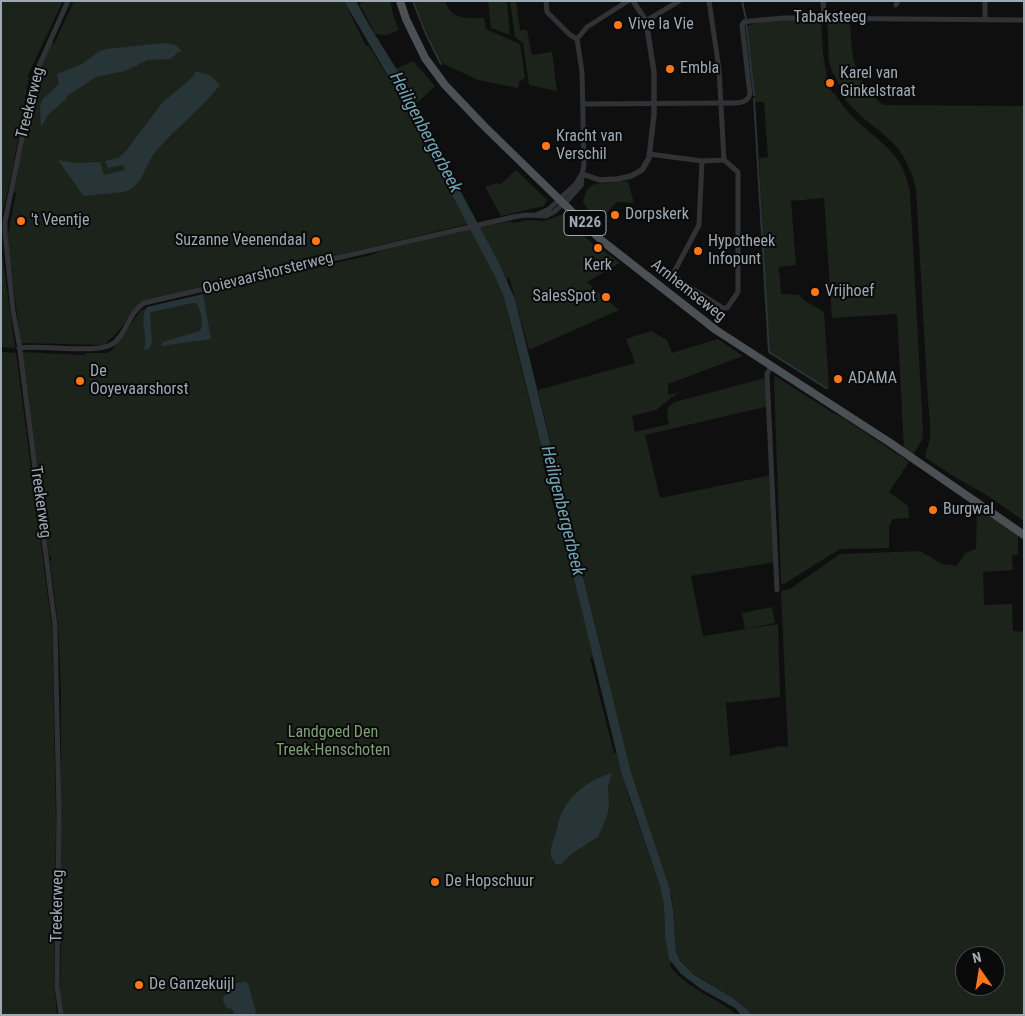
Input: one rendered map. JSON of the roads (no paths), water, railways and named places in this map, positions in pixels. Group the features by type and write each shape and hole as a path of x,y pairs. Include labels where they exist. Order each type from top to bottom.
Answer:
{"main road":[{"name":"Arnhemseweg","path":"400,1 416,40 437,75 478,120 601,240 716,330 889,442 1024,535"}],"street":[{"name":"Treekerweg","path":"60,1015 57,986 60,812 55,626 4,232 34,77 68,1"},
{"path":"546,1 547,12 570,35 577,39"},
{"path":"562,201 581,185 584,165 582,72 577,39 587,27 628,1"},
{"path":"582,174 600,180 618,179 631,176 642,170 647,162 654,104 654,72 646,21 633,1"},
{"path":"646,21 679,1"},
{"path":"709,1 719,69 724,160"},
{"path":"823,1 824,18"},
{"path":"985,1 985,20"},
{"name":"Tabaksteeg","path":"720,104 742,102 750,96 743,23 765,19 824,18 1024,20"},
{"path":"583,104 720,104"},
{"path":"649,154 702,161 724,160 738,172 738,292 730,306 722,308 673,274 699,225 702,161"},
{"name":"Ooievaarshorsterweg","path":"19,348 104,348 117,341 134,312 144,303 520,215 550,215 562,201"},
{"path":"771,366 767,374 777,590"}],"water":[{"name":"Heiligenbergerbeek","path":"344,1 356,1 414,97 454,179 500,265 515,299 631,772 670,890 676,952 681,962 693,974 733,998 753,1015 741,1015 735,1008 701,989 681,974 669,959 665,937 664,906 660,886 622,775 503,295 404,103"},
{"path":"164,43 176,45 182,52 178,52 171,59 148,60 125,71 96,77 67,96 48,115 41,127 40,107 42,100 59,84 57,74 82,64 106,49"},
{"path":"196,71 211,76 220,85 156,151 135,186 123,192 85,196 82,194 58,160 75,163 100,162 104,175 125,170 123,165 108,168 105,161 118,158 126,151 163,102 193,77"},
{"path":"203,294 211,339 161,346 163,342 200,331 202,324 201,313 196,303 193,303 151,312 152,343 149,349 144,350 143,317 147,307"},
{"path":"612,773 608,786 609,807 598,837 574,852 561,864 556,864 551,855 551,849 559,820 567,804 573,796 587,785"},
{"path":"245,982 248,984 256,1012 254,1015 235,1015 232,1009 227,1008 223,1001 223,998 229,991 229,986"}],"waterway":[{"path":"413,1 426,34 441,64"},
{"path":"742,1 746,19"},
{"path":"746,23 754,95"},
{"path":"754,99 769,352 826,388"}],"place":[{"name":"Vive la Vie","path":"618,25"},
{"name":"Embla","path":"670,69"},
{"name":"Karel van Ginkelstraat","path":"830,83"},
{"name":"Kracht van Verschil","path":"546,146"},
{"name":"Dorpskerk","path":"615,215"},
{"name":"'t Veentje","path":"21,221"},
{"name":"Suzanne Veenendaal","path":"316,241"},
{"name":"Kerk","path":"598,248"},
{"name":"Hypotheek Infopunt","path":"698,251"},
{"name":"Vrijhoef","path":"815,292"},
{"name":"SalesSpot","path":"606,297"},
{"name":"ADAMA","path":"838,379"},
{"name":"De Ooyevaarshorst","path":"80,381"},
{"name":"Burgwal","path":"933,510"},
{"name":"De Hopschuur","path":"435,882"},
{"name":"De Ganzekuijl","path":"139,985"}],"park label":[{"name":"Landgoed Den Treek-Henschoten","path":"333,742"}]}
